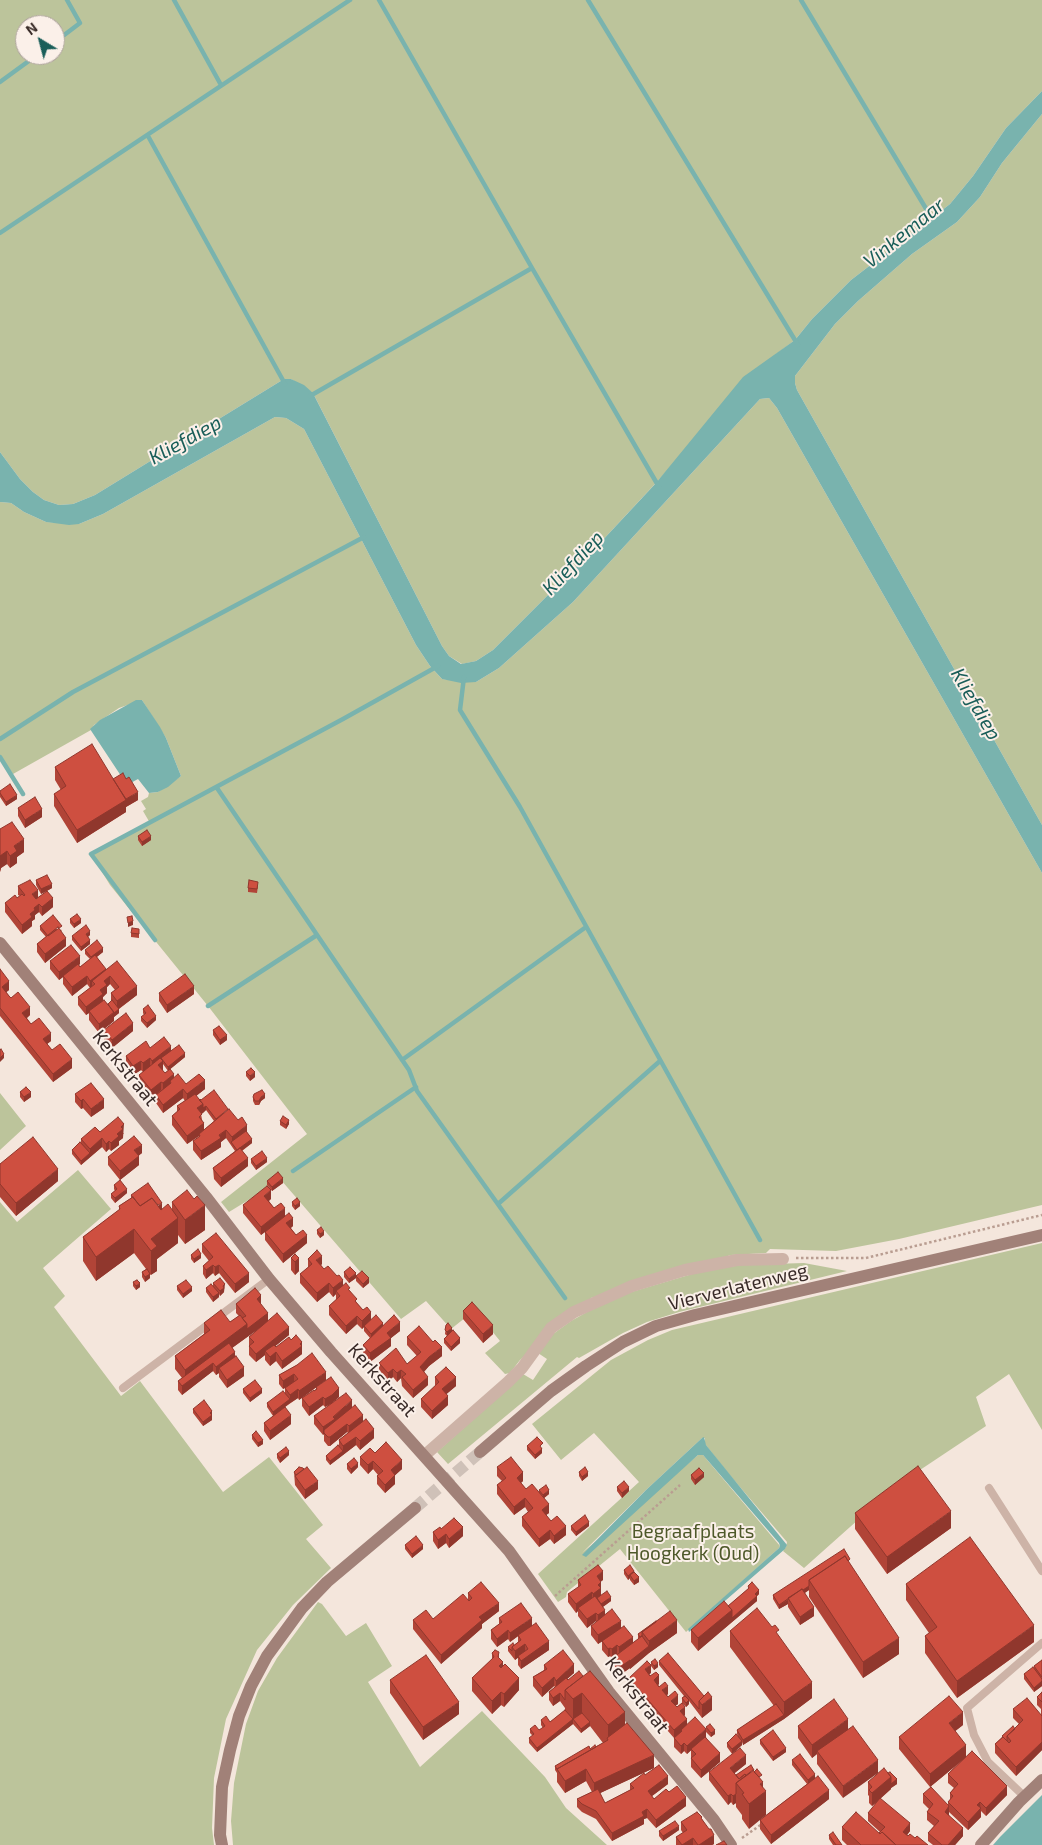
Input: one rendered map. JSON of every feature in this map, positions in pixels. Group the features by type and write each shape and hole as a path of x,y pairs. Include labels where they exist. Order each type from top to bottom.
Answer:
{"street":[{"name":"Kerkstraat","path":"0,943 206,1197 269,1279 331,1352 509,1551 609,1692 714,1820 736,1842"},
{"name":"Vierverlatenweg","path":"480,1452 551,1391 623,1342 656,1326 695,1315 1042,1235"},
{"path":"425,1455 508,1382 522,1368 551,1328 574,1312 632,1286 686,1270 737,1260 783,1258"},
{"path":"222,1845 220,1835 222,1787 230,1750 239,1716 251,1686 267,1656 302,1608 327,1582 415,1508"},
{"path":"981,1845 1042,1780"}],"lane":[{"path":"124,1388 269,1279"},
{"path":"989,1488 1042,1571"},
{"path":"1025,1797 988,1762 974,1735 967,1708 1042,1643"}],"path":[{"path":"783,1258 866,1258 1042,1215"},
{"path":"546,1604 680,1485"},
{"path":"736,1842 763,1823"}],"green space":[{"path":"0,0 1042,0 1042,91 1006,128 973,176 950,204 851,280 812,319 795,340 775,355 600,543 493,650 476,661 462,664 449,656 442,646 313,393 291,379 284,379 95,495 73,504 59,505 44,500 20,479 0,452"},
{"path":"1042,114 1042,825 797,390 795,376 835,324 858,301 912,254 957,222 980,197 1002,163"},
{"path":"769,398 777,408 1042,873 1042,1205 899,1239 836,1251 770,1249 766,1253 731,1255 591,1298 520,1360 510,1373 505,1374 485,1353 500,1341 475,1310 451,1329 426,1301 401,1319 281,1180 229,1212 221,1202 307,1134 208,1006 110,885 91,854 150,823 143,811 146,809 141,801 148,797 149,793 158,792 181,776 166,738 142,700 119,708 94,725 91,730 13,774 0,756 0,502 11,503 24,512 46,522 79,524 103,514 275,417 286,418 304,429 416,645 430,666 442,679 476,682 499,668 573,602 760,399"},
{"path":"0,1093 26,1126 0,1150"},
{"path":"78,1170 111,1209 43,1268 65,1296 54,1307 121,1396 140,1381 223,1492 269,1457 323,1525 306,1539 331,1568 293,1605 257,1650 226,1719 214,1778 212,1828 214,1845 0,1845 0,1202 17,1222"},
{"name":"Begraafplaats Hoogkerk (Oud)","path":"1042,1243 1042,1430 1009,1374 976,1397 986,1426 896,1486 804,1568 783,1551 787,1542 705,1444 705,1438 702,1438 582,1553 698,1455 703,1455 780,1546 686,1632 620,1549 567,1592 566,1597 558,1602 538,1574 639,1482 594,1433 561,1460 532,1424 611,1360 648,1340 672,1330"},
{"path":"804,1263 847,1271 679,1312 647,1322 623,1333 579,1358 577,1357 448,1464 437,1452 523,1374 533,1380 547,1359 538,1353 553,1334 587,1312 628,1293 699,1272 740,1265"},
{"path":"318,1602 322,1604 346,1636 366,1623 392,1666 368,1682 420,1767 482,1711 545,1777 566,1808 607,1845 233,1845 231,1821 234,1783 246,1724 258,1691 277,1658"}],"water":[{"name":"Kliefdiep","path":"1042,91 1042,114 1002,163 980,197 957,222 912,254 858,301 835,324 795,376 795,383 797,390 1042,825 1042,873 777,408 769,398 760,399 573,602 499,668 476,682 461,683 442,679 430,666 416,645 304,429 286,418 275,417 103,514 79,524 69,525 46,522 24,512 11,503 0,502 0,452 20,479 44,500 59,505 73,504 95,495 284,379 291,379 304,385 313,393 442,646 449,656 461,664 476,661 493,650 600,543 656,483 743,377 795,340 812,319 851,280 950,204 973,176 1006,128"},
{"path":"136,700 142,700 160,727 181,776 168,787 158,792 149,793 138,779 127,785 90,729 100,720"},
{"path":"704,1437 706,1445 787,1545 785,1549 689,1632 688,1629 780,1546 703,1455 698,1455 586,1557 582,1555 646,1490"},
{"path":"1042,1795 1042,1845 993,1845 1000,1837"}],"building":[{"path":"92,744 126,800 77,830 54,794 66,786 55,767"},
{"path":"123,773 126,779 129,777 138,792 126,799 113,779"},
{"path":"10,784 17,795 6,802 0,791"},
{"path":"35,797 42,809 25,820 18,808"},
{"path":"12,822 24,839 14,846 17,851 10,856 7,851 0,856 0,829"},
{"path":"147,830 151,836 142,842 138,836"},
{"path":"47,875 52,884 41,889 36,880"},
{"path":"30,880 38,890 32,894 36,899 47,891 53,898 42,907 39,904 34,908 35,910 30,914 32,917 22,925 5,903 15,895 17,898 22,894 24,896 18,886"},
{"path":"249,880 258,882 257,889 248,888"},
{"path":"77,914 81,919 74,924 70,919"},
{"path":"53,915 62,926 48,936 40,926"},
{"path":"132,916 133,921 128,923 127,917"},
{"path":"86,925 90,931 86,934 90,940 81,947 72,936"},
{"path":"58,927 66,938 45,954 37,944"},
{"path":"132,928 139,929 139,934 131,933"},
{"path":"97,940 103,948 91,957 85,950"},
{"path":"71,945 80,956 59,972 50,961"},
{"path":"95,955 106,969 90,981 87,976 72,987 63,976 78,964 80,967"},
{"path":"117,961 137,986 117,1001 111,993 119,987 110,976 104,981 107,985 100,990 103,994 86,1007 78,997 95,984 92,981"},
{"path":"0,969 9,981 2,987 9,996 11,998 18,992 30,1007 22,1013 31,1024 39,1018 51,1033 43,1039 52,1050 60,1044 72,1059 53,1074 0,1008"},
{"path":"185,974 194,986 167,1005 159,993"},
{"path":"104,1000 114,1012 99,1024 89,1011"},
{"path":"112,1000 119,1009 114,1013 108,1004"},
{"path":"148,1005 156,1016 147,1023 141,1017 146,1013 143,1009"},
{"path":"126,1013 133,1023 112,1040 104,1030"},
{"path":"219,1026 227,1035 220,1040 213,1030"},
{"path":"164,1037 171,1046 152,1061 150,1058 143,1063 141,1061 133,1066 126,1056 146,1041 150,1048"},
{"path":"179,1045 185,1053 168,1067 161,1058"},
{"path":"0,1050 4,1054 0,1058"},
{"path":"160,1058 163,1061 158,1065 165,1073 170,1069 174,1074 151,1090 139,1075"},
{"path":"251,1068 255,1072 250,1076 246,1072"},
{"path":"178,1074 186,1084 199,1074 205,1080 187,1094 183,1089 163,1105 156,1095 171,1083 170,1081"},
{"path":"91,1083 104,1099 91,1109 83,1099 81,1101 75,1094"},
{"path":"26,1087 31,1092 24,1097 20,1092"},
{"path":"214,1090 228,1109 216,1119 206,1106 203,1108 203,1104 199,1100"},
{"path":"262,1090 265,1094 259,1101 255,1101 254,1094"},
{"path":"195,1094 203,1104 197,1108 202,1114 199,1117 204,1123 187,1136 172,1116 180,1109 177,1106"},
{"path":"229,1109 238,1120 242,1117 247,1125 232,1137 226,1130 219,1135 221,1138 201,1151 193,1141"},
{"path":"283,1116 289,1120 286,1125 280,1121"},
{"path":"118,1117 124,1124 121,1127 123,1129 117,1134 119,1136 111,1143 109,1141 106,1144 102,1138 90,1149 81,1139 95,1127 100,1132"},
{"path":"246,1131 252,1139 237,1150 231,1142"},
{"path":"134,1136 142,1145 134,1150 139,1156 120,1171 108,1157"},
{"path":"33,1137 58,1169 16,1203 0,1184 0,1164"},
{"path":"80,1142 90,1153 81,1161 72,1150"},
{"path":"240,1148 248,1158 221,1178 213,1168"},
{"path":"262,1151 267,1158 256,1166 251,1159"},
{"path":"278,1172 283,1178 272,1187 267,1181"},
{"path":"120,1180 127,1189 115,1198 111,1194 117,1189 114,1185"},
{"path":"148,1183 162,1203 158,1205 152,1198 140,1206 131,1195"},
{"path":"267,1186 271,1190 264,1196 274,1208 281,1203 285,1208 261,1227 243,1205"},
{"path":"187,1190 194,1199 197,1196 205,1205 185,1220 172,1202"},
{"path":"133,1197 140,1206 152,1198 161,1210 168,1204 178,1218 151,1239 157,1246 151,1251 134,1229 96,1257 83,1237 120,1209 119,1206"},
{"path":"297,1198 300,1202 295,1206 292,1202"},
{"path":"289,1213 293,1218 286,1223 296,1235 303,1230 307,1235 283,1254 265,1232"},
{"path":"321,1227 324,1231 320,1234 317,1230"},
{"path":"216,1233 249,1273 235,1284 219,1265 215,1267 213,1265 206,1270 203,1266 213,1257 202,1244"},
{"path":"198,1249 201,1254 194,1259 191,1255"},
{"path":"317,1250 322,1256 316,1260 324,1269 328,1266 343,1280 333,1288 329,1283 317,1293 300,1274 312,1264 308,1259"},
{"path":"295,1254 299,1258 295,1262 291,1258"},
{"path":"350,1267 356,1273 349,1279 344,1272"},
{"path":"147,1269 150,1274 145,1277 142,1272"},
{"path":"362,1271 369,1278 363,1284 356,1276"},
{"path":"220,1278 225,1284 224,1288 220,1291 213,1283"},
{"path":"137,1280 140,1283 136,1286 133,1282"},
{"path":"186,1280 192,1287 183,1294 177,1286"},
{"path":"346,1283 350,1288 348,1289 357,1299 355,1301 363,1310 367,1307 371,1312 362,1321 357,1316 346,1326 329,1306 340,1296 336,1291"},
{"path":"211,1284 219,1293 213,1297 206,1288"},
{"path":"255,1288 261,1295 257,1299 268,1313 247,1329 247,1324 242,1318 246,1316 236,1304"},
{"path":"472,1302 493,1325 483,1334 463,1311"},
{"path":"221,1310 230,1322 240,1315 247,1324 185,1370 175,1356 210,1330 204,1323"},
{"path":"277,1313 289,1327 256,1354 249,1346 254,1342 249,1337"},
{"path":"376,1315 383,1323 371,1334 364,1326"},
{"path":"394,1315 400,1322 387,1333 391,1338 370,1353 363,1345"},
{"path":"448,1323 452,1328 447,1332 445,1330"},
{"path":"419,1326 433,1342 435,1340 442,1347 420,1367 428,1377 413,1390 402,1377 406,1374 401,1370 397,1373 393,1369 388,1373 379,1363 396,1348 407,1364 421,1352 407,1337"},
{"path":"453,1330 460,1338 451,1347 444,1339"},
{"path":"296,1335 302,1342 300,1344 302,1346 282,1361 276,1352 270,1357 265,1351 274,1345 276,1347 289,1337 291,1340"},
{"path":"229,1343 235,1352 216,1367 213,1363 182,1386 178,1381"},
{"path":"312,1353 326,1372 290,1395 285,1388 298,1379 294,1374 283,1381 279,1375 297,1365"},
{"path":"236,1356 244,1367 227,1380 219,1368"},
{"path":"446,1367 456,1377 442,1389 448,1396 432,1411 421,1399 439,1382 435,1377"},
{"path":"331,1377 339,1388 332,1395 325,1399 323,1397 309,1407 302,1398 317,1389 316,1387"},
{"path":"255,1380 262,1389 250,1398 243,1389"},
{"path":"283,1391 290,1399 273,1412 267,1403"},
{"path":"346,1393 352,1400 333,1417 335,1419 323,1427 314,1416"},
{"path":"204,1400 212,1411 210,1413 212,1415 203,1422 193,1409"},
{"path":"355,1405 363,1415 349,1426 347,1424 328,1437 324,1430"},
{"path":"285,1407 291,1415 270,1431 264,1423"},
{"path":"366,1419 374,1429 360,1441 356,1437 343,1446 339,1440"},
{"path":"256,1431 263,1440 258,1443 252,1435"},
{"path":"537,1437 543,1443 540,1446 542,1449 535,1455 527,1446"},
{"path":"386,1442 402,1460 391,1470 395,1475 385,1485 377,1476 383,1471 373,1461 368,1465 360,1457 370,1448 375,1453"},
{"path":"338,1445 343,1451 330,1461 326,1456"},
{"path":"286,1447 289,1451 280,1458 277,1454"},
{"path":"511,1457 523,1472 517,1478 521,1483 526,1489 532,1484 549,1504 542,1510 551,1521 557,1516 566,1526 554,1536 550,1530 539,1539 522,1517 533,1508 525,1498 514,1507 497,1485 506,1478 497,1467"},
{"path":"354,1458 358,1463 351,1469 347,1464"},
{"path":"918,1466 951,1511 887,1557 855,1513"},
{"path":"299,1467 304,1469 296,1475 294,1472"},
{"path":"307,1467 318,1481 305,1490 295,1476"},
{"path":"585,1467 588,1472 582,1477 579,1472"},
{"path":"699,1468 704,1473 695,1480 691,1475"},
{"path":"624,1481 629,1487 622,1493 617,1487"},
{"path":"546,1485 549,1490 543,1495 539,1490"},
{"path":"585,1515 589,1522 576,1532 571,1526"},
{"path":"454,1518 463,1527 449,1539 446,1534 438,1540 433,1532 440,1527 441,1529"},
{"path":"416,1536 423,1545 412,1554 405,1545"},
{"path":"970,1537 1034,1625 957,1681 925,1636 937,1627 906,1584"},
{"path":"844,1549 850,1559 848,1561 845,1556 809,1580 809,1586 779,1605 773,1595"},
{"path":"845,1556 899,1638 863,1662 809,1580"},
{"path":"598,1565 603,1571 597,1576 601,1582 598,1585 601,1588 576,1604 568,1594 581,1585 578,1580"},
{"path":"630,1565 634,1571 628,1576 624,1570"},
{"path":"634,1572 639,1577 634,1581 630,1575"},
{"path":"481,1582 499,1603 479,1617 482,1620 441,1655 413,1620 426,1610 433,1619 463,1594 469,1601 472,1598 468,1593"},
{"path":"752,1582 759,1590 755,1594 757,1596 732,1618 732,1610 728,1606 749,1588 748,1586"},
{"path":"802,1589 814,1607 800,1617 788,1598"},
{"path":"607,1591 611,1597 601,1604 597,1598"},
{"path":"595,1596 605,1610 587,1619 578,1608"},
{"path":"724,1601 732,1610 698,1638 691,1630"},
{"path":"521,1603 532,1618 510,1633 508,1630 497,1639 491,1630 502,1622 499,1618"},
{"path":"757,1608 772,1627 775,1625 779,1630 776,1632 812,1682 784,1702 730,1631"},
{"path":"612,1609 621,1621 598,1635 591,1626"},
{"path":"670,1611 677,1620 649,1641 642,1632"},
{"path":"656,1621 642,1632 640,1637 638,1634"},
{"path":"536,1623 549,1641 521,1661 518,1656 528,1649 525,1644 515,1651 512,1647 521,1640 518,1635"},
{"path":"624,1626 633,1637 619,1647 617,1645 612,1649 608,1649 602,1641"},
{"path":"642,1636 649,1646 620,1667 614,1657"},
{"path":"513,1643 514,1645 512,1651 508,1647"},
{"path":"495,1650 499,1652 498,1657 503,1662 499,1666 501,1668 505,1664 519,1678 504,1694 501,1692 492,1701 472,1678 494,1657 492,1653"},
{"path":"563,1650 574,1664 556,1681 554,1677 542,1688 533,1677 547,1669 544,1665"},
{"path":"668,1653 704,1696 699,1701 699,1709 659,1661"},
{"path":"426,1655 459,1702 423,1727 390,1680"},
{"path":"655,1659 658,1663 654,1666 651,1662"},
{"path":"1042,1660 1042,1677 1034,1666"},
{"path":"647,1661 651,1665 645,1669 650,1676 656,1672 659,1675 654,1680 659,1687 665,1682 668,1686 662,1690 668,1697 675,1691 678,1695 671,1701 677,1707 682,1703 685,1707 680,1711 687,1719 674,1730 629,1678"},
{"path":"1033,1667 1042,1679 1034,1688 1024,1674"},
{"path":"579,1671 583,1676 565,1690 565,1700 560,1693 553,1698 549,1692 566,1678 568,1680"},
{"path":"590,1671 625,1712 608,1725 582,1693 573,1699 565,1690"},
{"path":"708,1692 712,1697 702,1705 699,1701"},
{"path":"1042,1692 1042,1702 1037,1697"},
{"path":"685,1696 689,1700 686,1703 682,1698"},
{"path":"949,1696 963,1712 949,1723 966,1745 930,1774 899,1737"},
{"path":"1027,1698 1042,1716 1042,1742 1016,1767 995,1744 1003,1737 1009,1743 1011,1741 1007,1736 1023,1720 1013,1709"},
{"path":"834,1699 848,1719 812,1745 798,1726"},
{"path":"776,1704 784,1715 743,1740 737,1730"},
{"path":"565,1710 573,1719 537,1748 529,1738 534,1734 530,1729 535,1725 539,1730 545,1726 541,1720 546,1716 550,1722"},
{"path":"582,1713 590,1722 581,1729 573,1719"},
{"path":"695,1717 706,1729 687,1746 684,1743 681,1746 674,1738"},
{"path":"627,1723 654,1755 594,1783 586,1769 565,1781 557,1769 608,1740 607,1738"},
{"path":"710,1724 715,1730 711,1733 706,1727"},
{"path":"853,1726 878,1760 843,1786 817,1751"},
{"path":"1013,1726 1015,1729 1007,1736 1007,1741 1002,1736"},
{"path":"773,1730 786,1748 773,1757 760,1740"},
{"path":"736,1734 742,1741 732,1749 727,1743"},
{"path":"705,1737 720,1753 701,1770 691,1758 696,1754 691,1749"},
{"path":"595,1745 596,1747 557,1769 555,1766 589,1746 590,1749"},
{"path":"740,1748 746,1755 730,1768 739,1779 745,1774 746,1776 736,1783 736,1794 728,1796 709,1772"},
{"path":"972,1751 1007,1786 986,1808 980,1802 977,1805 981,1808 968,1822 948,1802 953,1796 950,1793 958,1784 948,1774"},
{"path":"800,1754 815,1774 808,1780 792,1760"},
{"path":"659,1765 668,1776 648,1791 654,1799 666,1789 669,1792 677,1786 686,1797 656,1820 647,1809 642,1812 644,1816 612,1833 596,1811 582,1804 577,1799 598,1789 605,1803 634,1788 630,1784 644,1773 645,1775"},
{"path":"751,1765 754,1770 739,1779 736,1775"},
{"path":"884,1768 891,1777 872,1793 869,1790 872,1787 868,1782"},
{"path":"757,1769 762,1775 759,1777 754,1772"},
{"path":"753,1770 763,1782 760,1784 766,1791 749,1804 742,1794 744,1793 736,1783"},
{"path":"890,1772 897,1779 891,1784 891,1777 888,1773"},
{"path":"818,1776 829,1790 771,1835 760,1820"},
{"path":"931,1787 949,1806 945,1812 963,1828 948,1845 942,1845 928,1833 939,1821 927,1812 933,1804 923,1794"},
{"path":"880,1798 910,1823 903,1832 915,1838 917,1836 928,1845 896,1845 882,1832 880,1834 885,1827 868,1813"},
{"path":"697,1812 714,1835 699,1845 693,1838 682,1845 676,1837 687,1830 681,1822"},
{"path":"856,1812 880,1834 882,1832 896,1845 861,1845 842,1827"},
{"path":"675,1821 679,1826 663,1836 659,1831"},
{"path":"833,1832 842,1845 836,1845 829,1835"},
{"path":"724,1841 727,1845 716,1845"}],"waterway":[{"path":"65,34 80,23 67,0"},
{"path":"174,0 221,85"},
{"path":"0,233 350,0"},
{"path":"379,0 659,487"},
{"path":"588,0 798,345"},
{"name":"Vinkemaar","path":"801,0 934,222"},
{"path":"0,82 23,65"},
{"path":"148,136 285,384"},
{"path":"310,396 532,268"},
{"path":"0,739 73,692 364,537"},
{"path":"155,940 91,854 438,666"},
{"path":"464,677 460,710 520,807 760,1240"},
{"path":"0,757 23,794"},
{"path":"217,788 409,1070 417,1091 565,1298"},
{"path":"402,1060 586,927"},
{"path":"208,1006 317,935"},
{"path":"498,1204 660,1061"},
{"path":"293,1171 416,1087"}],"tunnel":[{"path":"415,1508 480,1452"}]}
